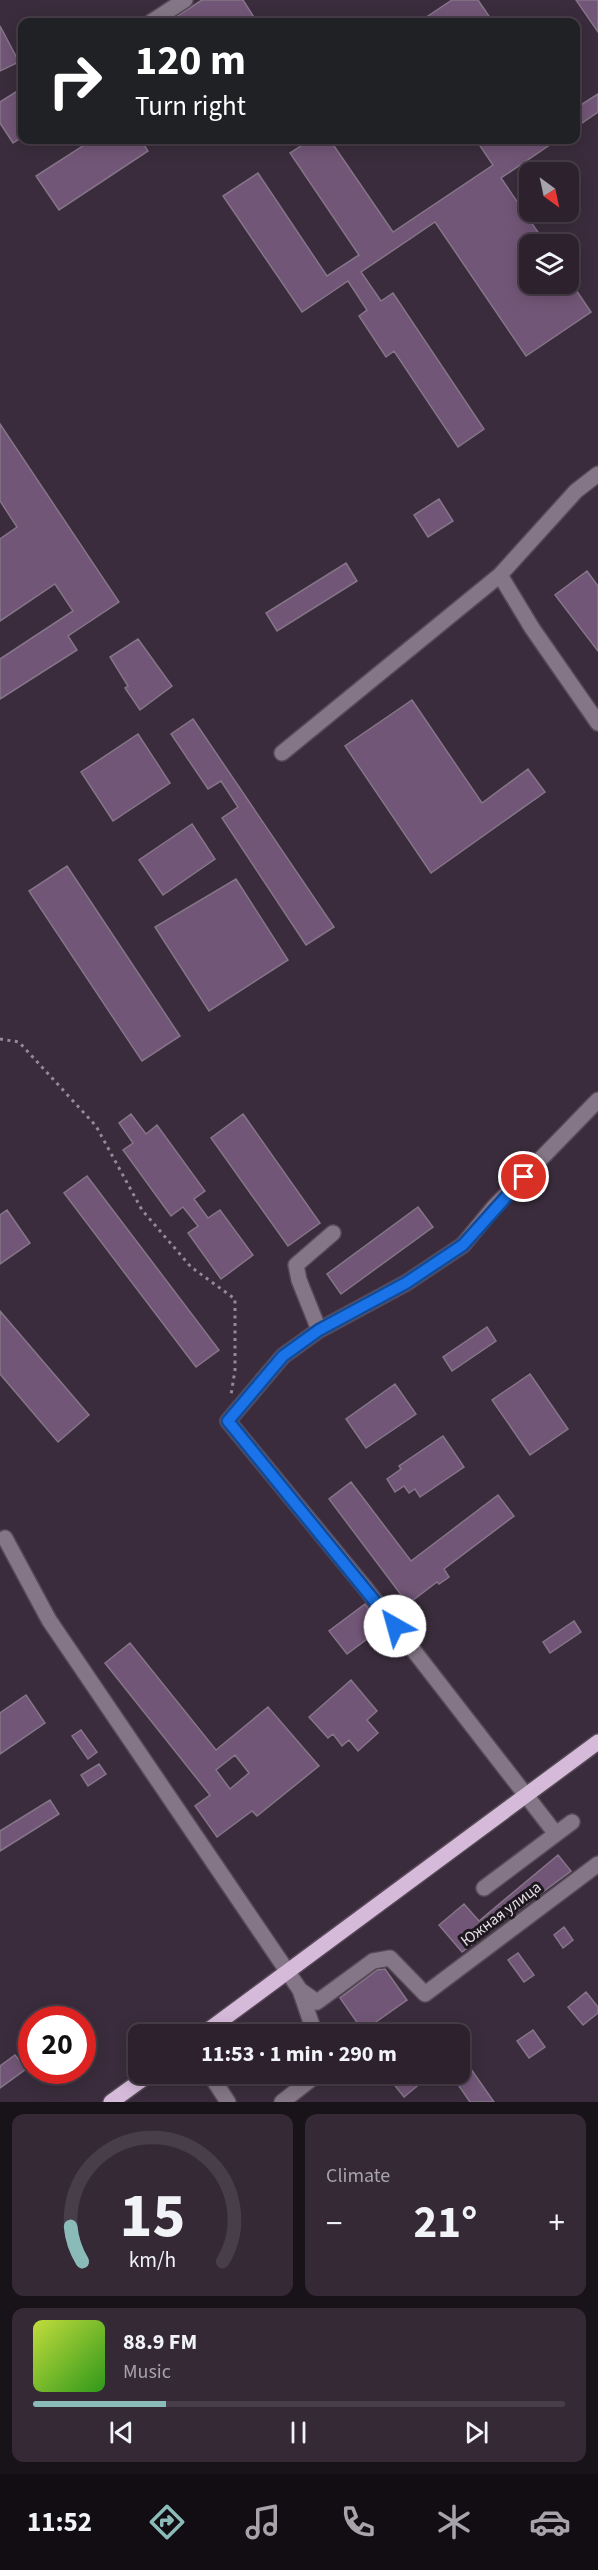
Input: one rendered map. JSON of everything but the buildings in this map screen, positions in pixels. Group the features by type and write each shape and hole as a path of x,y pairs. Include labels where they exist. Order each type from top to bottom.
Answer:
{"main road":[{"path":"217,2024 598,1742"},
{"path":"111,2102 136,2084"}],"street":[{"path":"158,18 185,0"},
{"path":"282,753 500,575 576,491 598,474"},
{"path":"500,575 532,628 598,723"},
{"path":"556,1834 366,1589 228,1421 283,1356 319,1330 406,1283 463,1245 494,1207 598,1100"},
{"path":"319,1330 296,1265 333,1233"},
{"path":"5,1538 49,1620 300,1990 312,2024"},
{"path":"484,1888 572,1822"},
{"name":"Южная улица","path":"300,1990 317,2002 373,1961 390,1958 425,1994 598,1864"},
{"path":"216,2084 228,2102"},
{"path":"282,2102 305,2084"}],"path":[{"path":"0,1039 19,1042 96,1126 142,1210 191,1267 235,1299 235,1370 228,1421"}],"route":[{"path":"395,1626 228,1421 283,1356 319,1330 406,1283 463,1245 494,1207 524,1177"}]}
